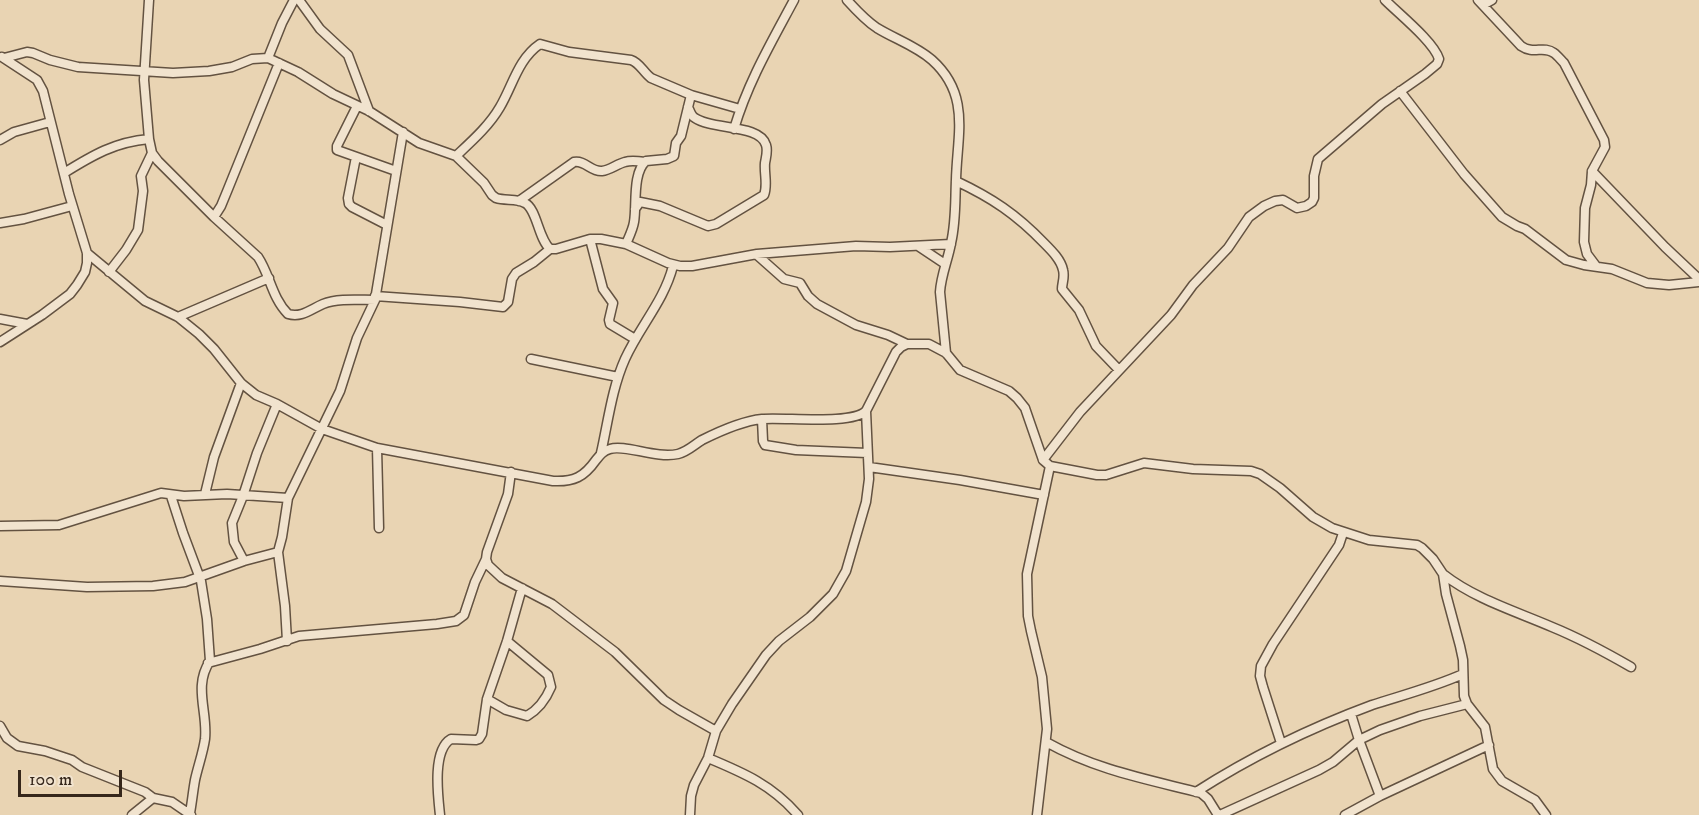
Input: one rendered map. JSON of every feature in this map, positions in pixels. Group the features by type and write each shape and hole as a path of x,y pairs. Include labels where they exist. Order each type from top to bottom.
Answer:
{"street":[{"path":"149,0 144,71 145,102 152,153 214,217 258,257 280,304 291,315 307,313 334,301 375,298 460,302 503,307 508,302 512,279 516,273 550,249 590,239 602,238 626,244 674,266 692,266 757,254 856,246 951,244"},
{"path":"268,58 279,29 294,0"},
{"path":"299,0 320,29 348,55 369,111"},
{"path":"734,129 763,55 794,0"},
{"path":"847,0 864,19 932,60 947,79 955,97 960,118 957,199 951,244 940,292 946,353"},
{"path":"1046,463 1080,412 1171,315 1193,285 1228,248 1249,217 1275,201 1283,200 1297,208 1312,202 1318,159 1382,104 1437,64 1438,55 1430,43 1386,0"},
{"path":"1492,0 1481,3 1521,46 1528,50 1547,50 1554,53 1564,63 1604,140 1605,147 1592,171 1585,208 1584,242 1587,254 1596,266"},
{"path":"456,156 478,136 499,110 518,68 531,51 540,44 569,52 631,60 636,62 651,78 691,95 740,109"},
{"path":"2,57 33,52 50,60 70,65 173,73 209,71 231,67 252,59 268,58 369,111 419,143 456,156 484,183 492,195 499,199 519,201 532,209 542,238 550,249"},
{"path":"0,342 70,294 85,273 87,253 40,85 37,80 2,57"},
{"path":"214,217 221,206 279,63"},
{"path":"1400,91 1464,174 1502,217 1525,229 1566,260 1612,269 1647,283 1669,285 1699,280"},
{"path":"519,201 574,162 579,161 598,171 604,171 627,161 645,162 674,156 691,95"},
{"path":"357,106 337,150 396,171"},
{"path":"635,209 640,202 651,204 708,226 716,224 762,197 766,191 767,147 764,140 749,131 717,126 696,119 688,107"},
{"path":"0,140 14,132 50,122"},
{"path":"287,641 278,552 288,498 340,391 357,338 375,298 403,132"},
{"path":"64,173 111,147 130,141 149,139"},
{"path":"109,272 138,230 143,191 141,176 152,153"},
{"path":"356,157 348,198 349,204 387,225"},
{"path":"626,244 634,225 637,181 641,166 645,162"},
{"path":"1592,171 1665,248 1699,280"},
{"path":"956,181 986,195 1009,210 1055,254 1063,270 1062,289 1079,310 1100,350 1119,370"},
{"path":"0,224 72,206"},
{"path":"590,239 603,290 613,303 610,324 635,339"},
{"path":"917,246 945,264"},
{"path":"87,253 145,301 178,317 200,334 241,383 256,394 322,429 377,448 554,481 566,481 581,476 602,453 618,376 635,339 666,290 674,266"},
{"path":"757,254 784,279 800,283 808,296 817,304 856,325 908,344"},
{"path":"178,317 269,278"},
{"path":"0,319 27,324"},
{"path":"602,453 613,448 654,455 678,454 730,427 762,419 862,416 867,411 896,352 908,344 929,344 946,353 960,370 1009,391 1025,408 1046,463 1044,495 1027,574 1030,632 1042,677 1046,710 1046,742 1037,815"},
{"path":"531,359 618,376"},
{"path":"205,494 214,457 241,383"},
{"path":"244,561 234,542 232,532 234,516 277,404"},
{"path":"690,815 694,785 708,758 716,731 766,655 833,594 850,560 866,502 869,479 867,411"},
{"path":"762,419 765,445 796,450 867,453"},
{"path":"377,448 379,528"},
{"path":"1046,463 1107,476 1144,463 1193,469 1251,471 1260,474 1313,517 1343,533 1369,540 1417,545 1433,559 1443,574 1458,586 1596,647 1631,667"},
{"path":"869,467 1044,495"},
{"path":"208,663 260,650 299,636 437,624 460,619 466,611 475,582 486,559 508,494 511,472"},
{"path":"0,526 59,525 159,494 288,498"},
{"path":"0,726 7,738 18,746 72,760 82,767 145,792 153,798 172,802 191,814 195,779 206,736 201,687 210,661 207,619 199,577 171,495"},
{"path":"1281,743 1260,676 1261,666 1340,545 1343,533"},
{"path":"0,581 87,587 125,585 140,587 185,582 244,561 278,552"},
{"path":"486,559 493,571 502,578 552,604 615,652 664,700 716,731"},
{"path":"1443,574 1460,646 1464,696 1467,704 1485,727 1494,769 1509,786 1535,800 1546,815"},
{"path":"440,815 438,770 444,745 451,739 479,739 482,734 487,699 522,588"},
{"path":"487,699 506,710 527,716 547,697 551,687 548,675 507,641"},
{"path":"1196,792 1246,761 1281,743 1351,714 1463,674"},
{"path":"1046,742 1100,767 1201,793 1219,815 1319,770 1333,762 1359,740 1407,719 1467,704"},
{"path":"1351,714 1380,796"},
{"path":"1345,815 1489,745"},
{"path":"708,758 768,787 798,815"},
{"path":"132,815 153,798"}]}
